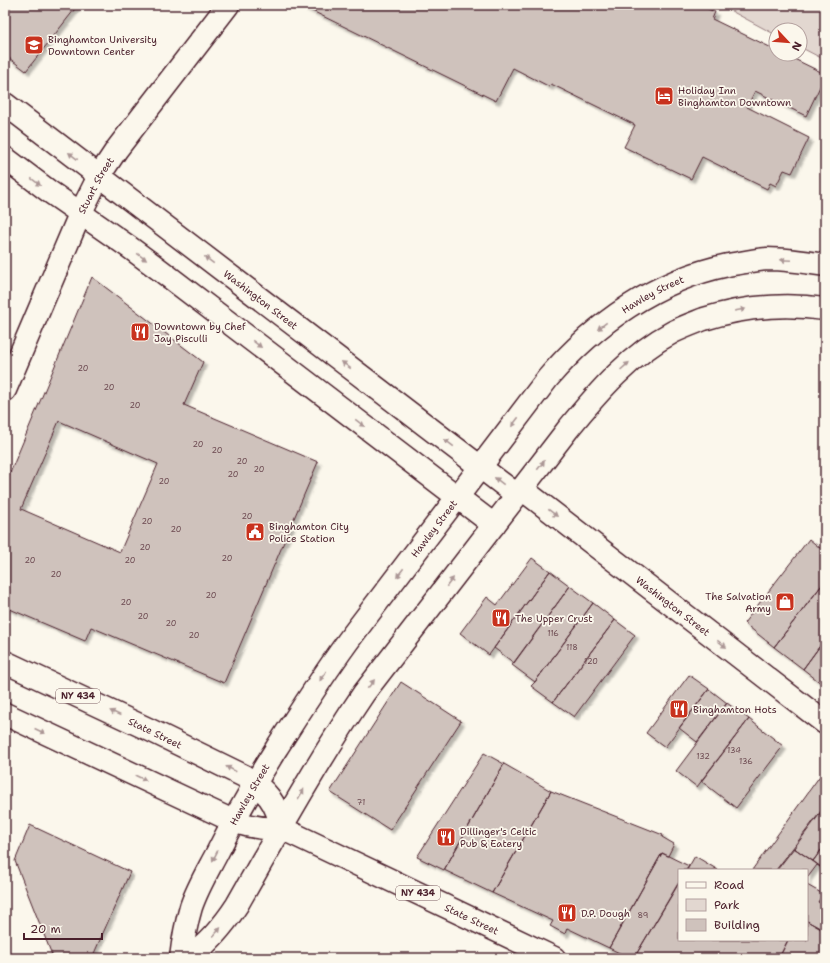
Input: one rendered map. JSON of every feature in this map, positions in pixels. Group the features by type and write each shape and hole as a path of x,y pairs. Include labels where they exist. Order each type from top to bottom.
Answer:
{"street":[{"name":"Stuart Street","path":"5,390 80,214 99,176 117,149 228,5"},
{"name":"Washington Street","path":"5,104 480,467 519,492 825,723"},
{"path":"5,158 80,214 145,258 494,525"},
{"name":"Hawley Street","path":"181,958 184,936 191,907 203,880 233,821 255,783 317,685 336,656 548,378 573,351 601,326 646,295 694,275 738,263 768,260 796,260 825,265"},
{"path":"188,958 209,940 229,917 237,905 328,747 364,693 575,420 605,385 652,345 673,332 718,315 751,308 792,306 825,309"},
{"name":"State Street","path":"5,662 239,773 255,783 264,791 275,807 279,816 281,828"},
{"name":"State Street","path":"5,714 233,821 256,827 270,829 281,828 554,958"}],"green space":[{"path":"720,5 825,5 825,60 808,51 808,22 768,22 768,31"}],"building":[{"name":"Binghamton University Downtown Center","path":"5,5 78,5 26,71 5,55"},
{"name":"Holiday Inn Binghamton Downtown","path":"300,5 699,5 715,12 712,19 768,46 768,62 800,62 825,74 806,116 755,91 747,107 809,138 792,173 784,170 776,186 770,183 767,189 702,157 691,179 624,147 635,125 551,84 550,87 513,68 496,101"},
{"path":"92,277 203,362 184,405 318,462 224,683 91,627 85,641 5,607 5,485","holes":["59,421 158,464 120,552 21,509"]},
{"name":"The Salvation Army","path":"809,539 825,552 825,581 774,647 744,623"},
{"path":"532,558 550,571 489,655 460,633 487,597 497,605"},
{"path":"550,571 570,586 514,663 494,648"},
{"path":"825,581 825,639 803,669 774,647"},
{"path":"570,586 593,603 535,682 512,665"},
{"path":"593,603 615,620 553,702 531,686"},
{"path":"615,620 635,635 574,717 553,702"},
{"path":"825,639 825,679 822,684 803,669"},
{"name":"Binghamton Hots","path":"689,675 709,689 665,747 646,733"},
{"path":"401,682 461,721 390,830 330,792"},
{"path":"709,689 727,703 697,742 679,728"},
{"path":"727,703 749,719 697,787 676,771"},
{"path":"749,719 783,746 736,808 701,781"},
{"path":"484,753 504,764 444,870 417,857"},
{"path":"504,764 551,791 492,893 444,870"},
{"path":"822,773 825,775 825,806 777,869 753,869"},
{"path":"551,791 663,835 662,837 674,844 668,856 662,853 609,948 567,928 565,934 550,926 553,921 492,893"},
{"path":"825,807 825,845 813,861 794,848"},
{"path":"30,825 130,872 92,958 58,958 52,955 15,861"},
{"path":"825,845 825,870 813,861"},
{"path":"794,848 825,870 825,931 808,922 808,869 778,869"},
{"path":"662,853 689,866 687,869 678,869 678,884 634,958 630,958 609,948"},
{"path":"695,856 716,869 688,869"},
{"path":"817,865 825,870 825,905 818,902 823,894 808,886 808,877"},
{"path":"678,885 678,941 788,941 779,958 634,958"},
{"path":"808,922 825,931 825,958 779,958 788,941 808,941"}],"place":[{"name":"Binghamton University Downtown Center","path":"34,45"},
{"name":"Holiday Inn Binghamton Downtown","path":"664,96"},
{"name":"Downtown by Chef Jay Pisculli","path":"140,332"},
{"name":"Binghamton City Police Station","path":"255,532"},
{"name":"The Salvation Army","path":"785,602"},
{"name":"The Upper Crust","path":"501,618"},
{"name":"Binghamton Hots","path":"679,709"},
{"name":"Dillinger's Celtic Pub & Eatery","path":"446,837"},
{"name":"D.P. Dough","path":"567,913"}]}
